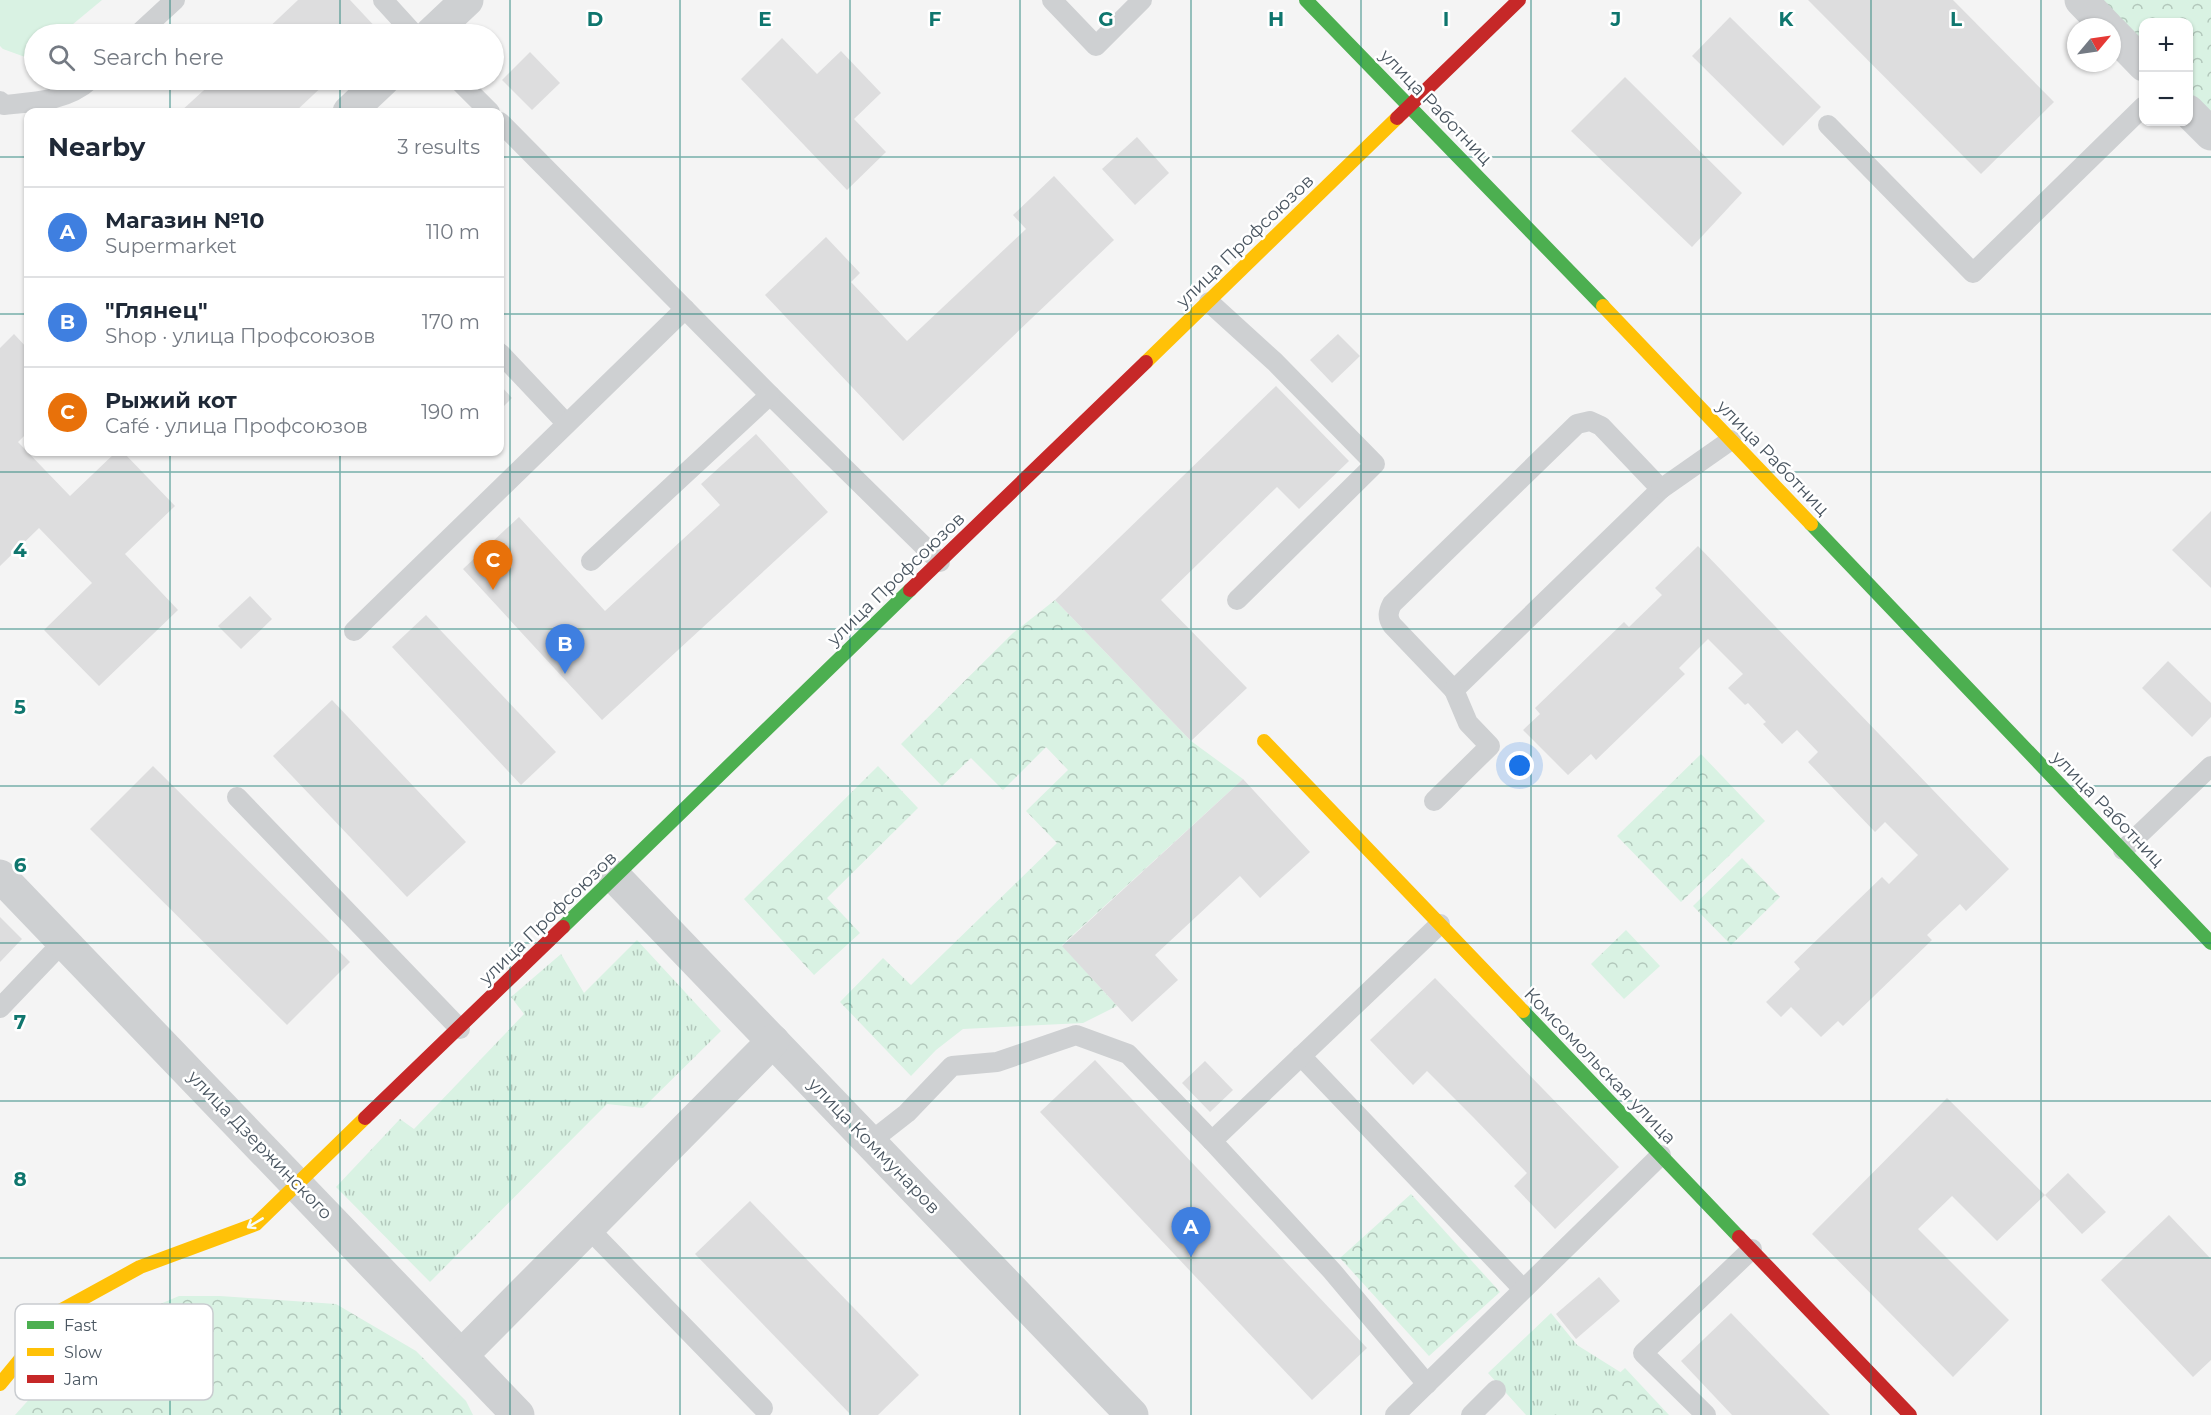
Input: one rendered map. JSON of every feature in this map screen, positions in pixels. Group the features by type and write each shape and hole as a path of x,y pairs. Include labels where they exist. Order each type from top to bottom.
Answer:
{"street":[{"path":"442,24 467,0"},
{"name":"улица Работниц","path":"1306,0 1411,106 2211,943"},
{"name":"улица Профсоюзов","path":"73,1304 140,1267 256,1224 460,1029 1519,0"},
{"path":"2081,0 2098,18"},
{"path":"2121,41 2139,60"},
{"path":"353,108 372,90"},
{"path":"2193,116 2211,134"},
{"name":"Комсомольская улица","path":"1264,741 1910,1415"},
{"name":"улица Дзержинского","path":"0,876 518,1415"},
{"name":"улица Коммунаров","path":"615,877 1132,1415"},
{"path":"462,1355 773,1041"},
{"name":"улица Профсоюзов","path":"0,1384 15,1366"}],"lane":[{"path":"149,24 175,0"},
{"path":"383,0 405,24"},
{"path":"1052,0 1096,46 1142,0"},
{"path":"0,101 4,105 50,101 75,90"},
{"path":"468,90 486,108"},
{"path":"1828,125 1973,273 2139,111"},
{"path":"504,126 940,562"},
{"path":"1209,302 1275,362 1375,464 1237,600"},
{"path":"354,631 685,309"},
{"path":"504,357 566,423"},
{"path":"591,561 770,394"},
{"path":"1434,801 1491,746 1468,723 1454,690 1392,626 1388,614 1392,604 1577,424 1590,421 1601,426 1661,489"},
{"path":"1454,690 1661,489 1731,440"},
{"path":"2123,850 2211,766"},
{"path":"237,797 460,1029"},
{"path":"1212,1141 1440,924"},
{"path":"0,1008 64,941"},
{"path":"870,1142 907,1113 952,1066 997,1062 1076,1035 1128,1054 1332,1271 1427,1384"},
{"path":"1301,1056 1523,1289"},
{"path":"1395,1415 1661,1155"},
{"path":"588,1228 763,1408"},
{"path":"1706,1415 1644,1353 1752,1249"},
{"path":"1471,1415 1496,1390"}],"green space":[{"path":"0,0 102,0 73,24 24,24 24,57 0,46"},
{"path":"2090,0 2211,0 2211,124 2193,105 2193,18 2139,18 2139,51 2121,32 2121,18 2107,18"},
{"path":"1055,600 1191,741 1243,779 1062,945 1117,1006 1083,1023 963,1029 936,1050 911,1076 840,1002 883,958 911,985 1057,843 1026,811 1068,770 1046,747 1003,790 971,758 942,786 901,744 1013,633"},
{"path":"1701,754 1765,821 1681,902 1617,836"},
{"path":"878,766 918,808 827,898 860,933 814,975 744,899"},
{"path":"1742,858 1780,897 1731,945 1693,906"},
{"path":"1626,930 1660,966 1624,999 1591,964"},
{"path":"637,940 721,1031 643,1108 607,1104 430,1282 336,1187 400,1119 414,1129 524,1014 511,997 561,954 584,993"},
{"path":"1411,1194 1500,1292 1429,1356 1340,1258"},
{"path":"179,1296 220,1296 336,1304 416,1351 466,1401 473,1415 15,1415 28,1400 213,1400 213,1304 160,1304"},
{"path":"1551,1313 1577,1345 1625,1375 1581,1415 1526,1415 1488,1373"},
{"path":"1625,1368 1669,1415 1581,1415 1578,1411"}],"building":[{"path":"298,0 350,0 372,24 273,24"},
{"path":"1808,0 1953,0 2054,102 1981,174"},
{"path":"1730,17 1821,107 1783,146 1692,56"},
{"path":"782,38 817,74 841,51 881,93 854,119 886,152 847,190 741,79"},
{"path":"530,52 560,83 532,110 504,82 504,78"},
{"path":"1625,77 1742,193 1692,247 1571,131"},
{"path":"204,90 318,90 299,108 184,108"},
{"path":"1137,137 1169,173 1135,205 1102,169"},
{"path":"1054,176 1114,240 903,441 765,295 826,237 860,273 851,282 907,341 1026,229 1013,215"},
{"path":"14,334 24,345 24,436 18,442 24,448 24,456 31,456 70,496 112,456 127,456 175,506 125,554 178,610 99,686 44,630 92,583 39,528 0,566 0,348"},
{"path":"1338,334 1360,356 1332,383 1310,360"},
{"path":"1276,386 1349,461 1299,509 1277,487 1161,600 1247,688 1191,741 1055,600"},
{"path":"504,389 512,398 504,406"},
{"path":"756,434 828,512 602,720 463,569 519,517 605,611 720,505 701,484"},
{"path":"2211,511 2211,588 2172,550"},
{"path":"1698,546 2009,869 1966,911 1960,904 1927,935 1932,940 1843,1026 1838,1021 1821,1037 1791,1007 1781,1017 1766,1002 1800,969 1794,962 1882,877 1889,884 1918,855 1885,822 1875,832 1808,762 1818,752 1797,730 1782,744 1763,724 1766,722 1748,703 1745,705 1728,688 1743,674 1708,639 1679,668 1685,674 1596,760 1591,754 1568,775 1523,730 1540,714 1535,708 1624,622 1629,627 1662,595 1655,588"},
{"path":"250,596 272,619 241,649 218,626"},
{"path":"426,615 556,752 521,785 392,647"},
{"path":"2168,661 2211,703 2211,717 2192,737 2142,688"},
{"path":"332,700 466,842 407,897 273,756"},
{"path":"153,766 350,962 287,1025 90,829"},
{"path":"1243,779 1310,852 1260,898 1240,876 1155,955 1178,980 1132,1022 1062,946"},
{"path":"0,917 22,939 0,962"},
{"path":"1435,978 1619,1167 1555,1229 1514,1186 1527,1173 1474,1118 1427,1071 1413,1085 1370,1040"},
{"path":"1095,1060 1367,1348 1312,1400 1040,1112"},
{"path":"1205,1061 1233,1090 1210,1112 1182,1083"},
{"path":"1947,1098 2045,1195 1997,1241 1952,1196 1918,1229 2009,1320 1953,1377 1812,1234"},
{"path":"2068,1173 2106,1212 2082,1234 2045,1195"},
{"path":"750,1201 919,1375 878,1415 851,1415 695,1254"},
{"path":"2169,1215 2211,1259 2211,1360 2193,1377 2101,1280"},
{"path":"1599,1277 1620,1301 1576,1339 1556,1314"},
{"path":"1731,1313 1830,1415 1732,1415 1681,1361"}],"traffic: fast":[{"path":"1306,0 1603,306"},
{"path":"1811,524 2211,943"},
{"path":"563,927 910,590"},
{"path":"1523,1011 1739,1237"}],"traffic: slow":[{"path":"1146,362 1397,118"},
{"path":"1603,306 1811,524"},
{"path":"1264,741 1523,1011"},
{"path":"73,1304 140,1267 256,1224 365,1118"},
{"path":"0,1384 15,1366"}],"traffic: jam":[{"path":"1397,118 1519,0"},
{"path":"910,590 1146,362"},
{"path":"365,1118 563,927"},
{"path":"1739,1237 1910,1415"}],"place":[{"name":"Рыжий кот","path":"493,590"},
{"name":"\"Глянец\"","path":"565,674"},
{"name":"Магазин №10","path":"1191,1257"}]}
